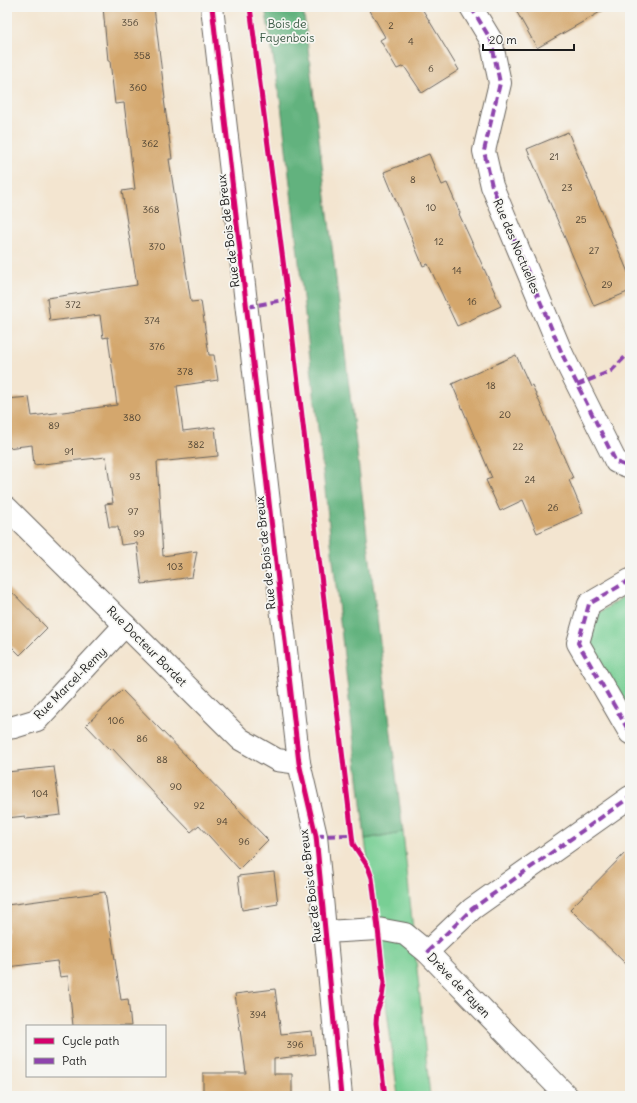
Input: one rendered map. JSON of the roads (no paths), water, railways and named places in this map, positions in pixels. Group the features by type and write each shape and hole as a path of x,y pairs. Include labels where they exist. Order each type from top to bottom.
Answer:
{"street":[{"name":"Rue de Bois de Breux","path":"212,7 298,763 316,836 341,1096"},
{"name":"Rue des Noctuelles","path":"470,7 491,40 500,83 484,151 492,186 563,356 616,462 630,467"},
{"name":"Rue Docteur Bordet","path":"7,508 240,739 277,760 298,763"},
{"path":"630,580 589,604 578,643 630,733"},
{"name":"Rue Marcel-Remy","path":"7,728 37,720 125,625"},
{"path":"426,952 472,909 630,797"},
{"name":"Drève de Fayen","path":"325,932 378,929 405,934 426,952 567,1096"}],"park label":[{"name":"Bois de Fayenbois","path":"287,30"}]}
